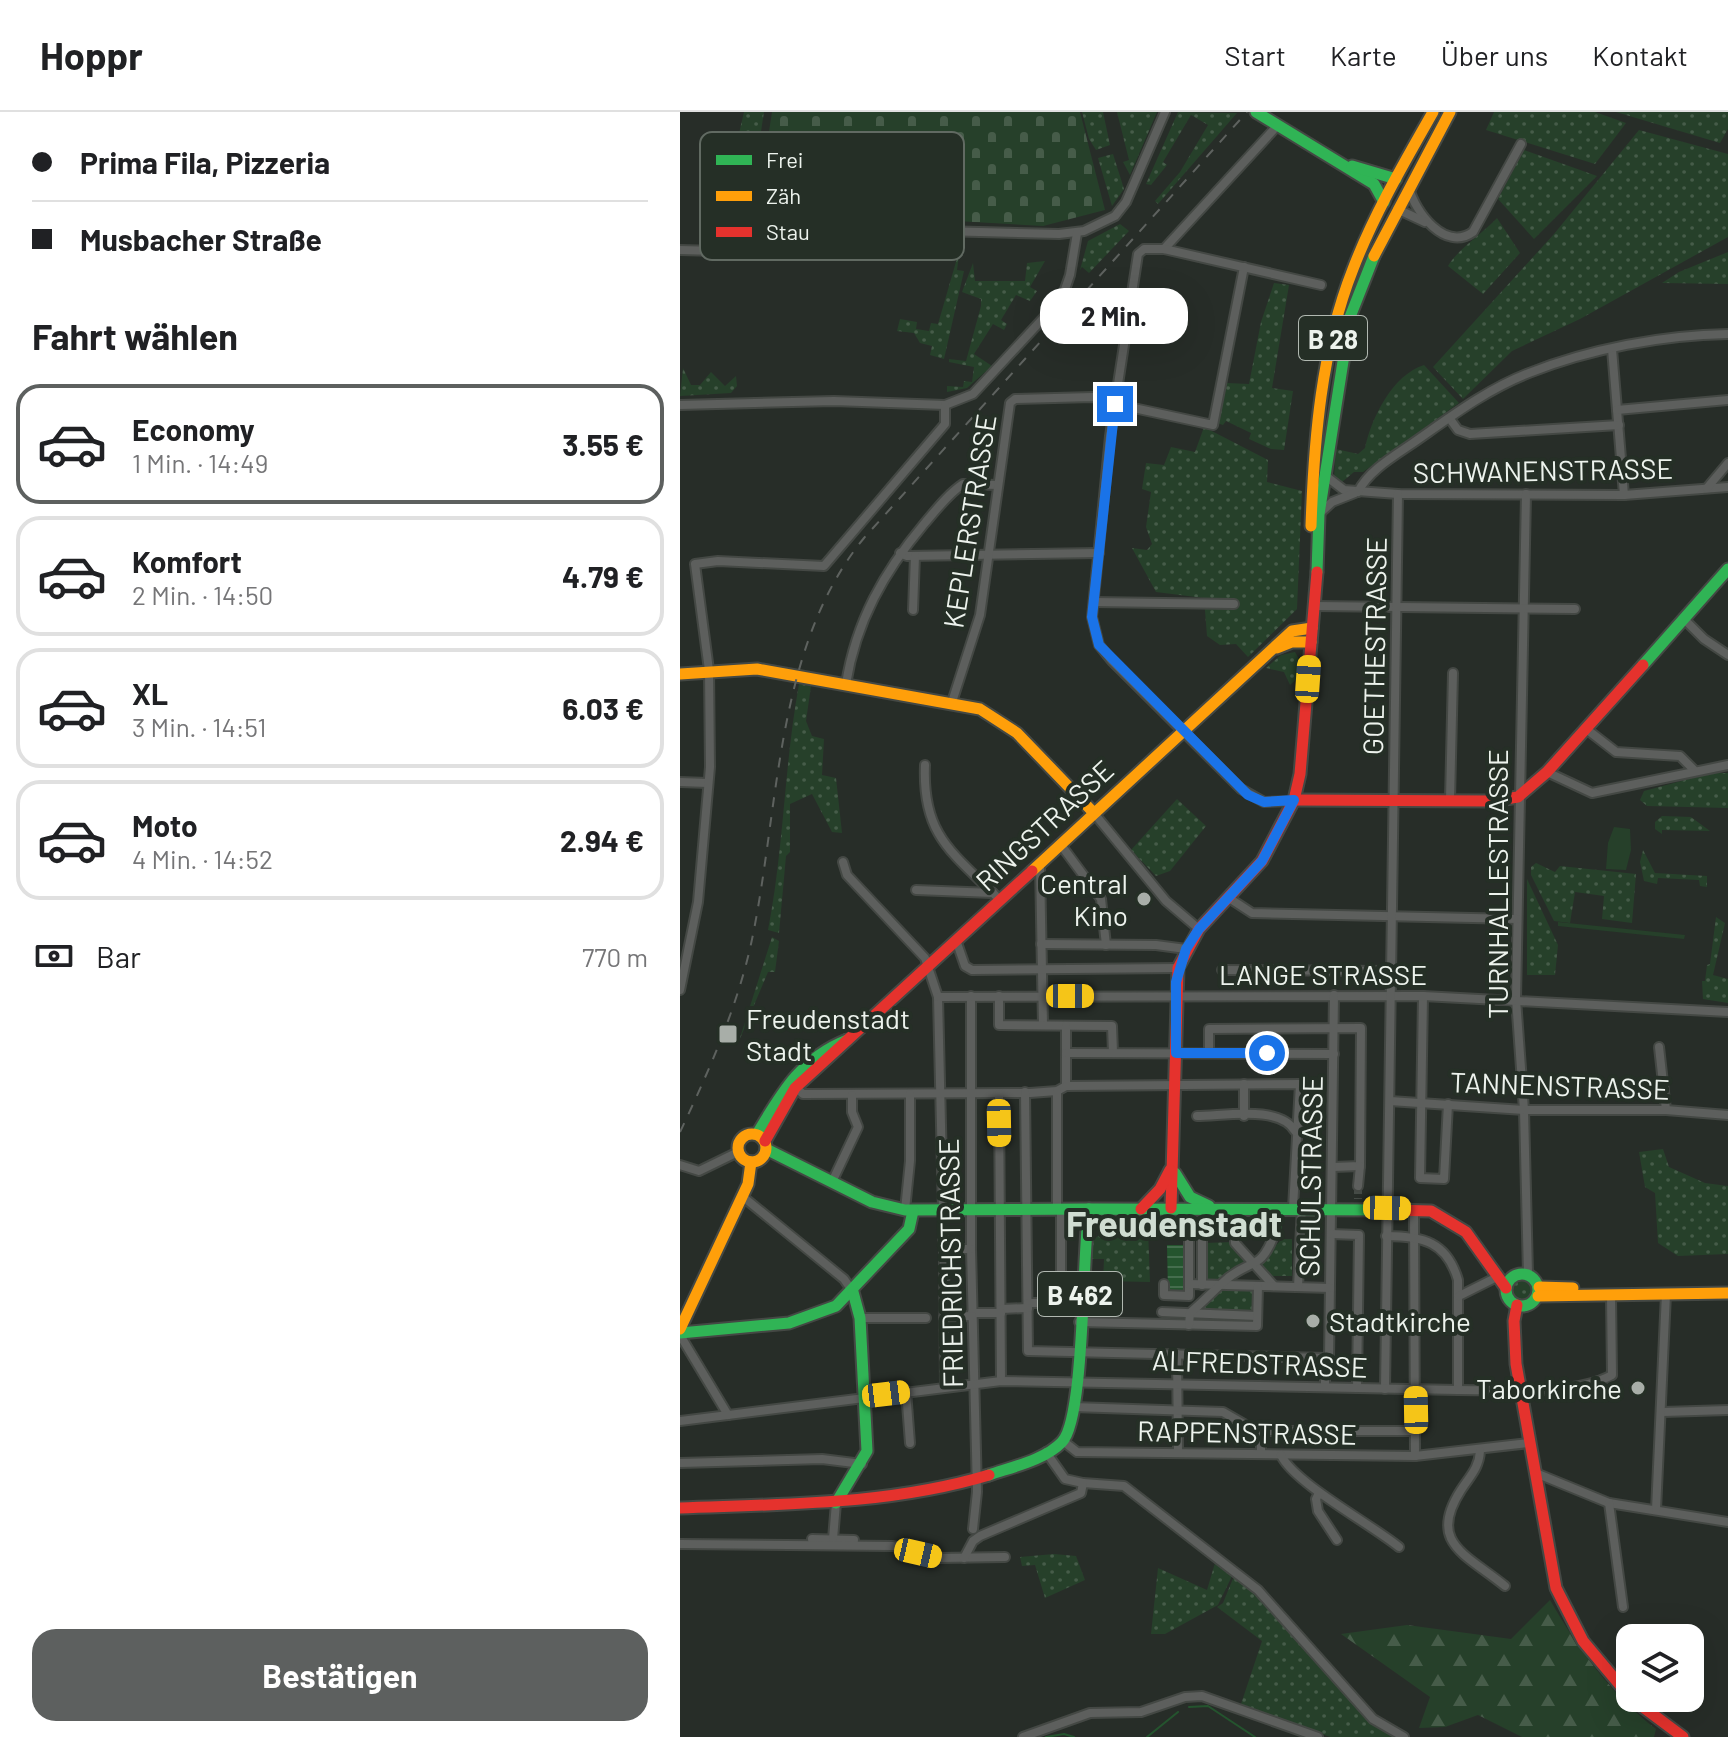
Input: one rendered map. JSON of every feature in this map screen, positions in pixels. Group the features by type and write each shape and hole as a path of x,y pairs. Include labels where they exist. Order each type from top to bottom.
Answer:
{"main road":[{"path":"1256,112 1378,187 1384,202 1397,209"},
{"name":"B 28","path":"1312,628 1308,609 1312,483 1341,305 1351,273 1384,202 1433,112"},
{"name":"B 28","path":"1319,514 1350,317 1364,276 1450,112"},
{"path":"1340,163 1396,179 1409,187"},
{"name":"B 28","path":"1171,1208 1178,968 1199,929 1262,861 1294,800 1300,774 1315,606 1319,514 1316,488 1312,483"},
{"path":"1294,800 1518,797 1547,772 1728,569"},
{"name":"RINGSTRASSE","path":"763,1141 793,1082 833,1049 854,1037 928,968 997,896 1040,864 1292,631 1312,628"},
{"name":"RINGSTRASSE","path":"1270,652 1292,642 1311,642"},
{"path":"680,674 757,669 980,709 1001,720 1093,812"},
{"path":"751,1162 738,1152 743,1136 763,1141 872,1202 909,1211 1331,1208 1358,1204 1436,1212 1456,1224 1484,1256 1506,1288 1508,1299 1517,1305 1529,1305 1538,1291"},
{"path":"751,1162 763,1157 763,1141"},
{"path":"751,1162 742,1196 680,1332 789,1323 824,1312 853,1292 909,1229 909,1211"},
{"path":"1172,1167 1181,1187 1190,1197 1212,1208"},
{"path":"1141,1209 1160,1189 1172,1167"},
{"name":"B 462","path":"1063,1441 1070,1428 1077,1380 1082,1245 1089,1209"},
{"path":"1484,1256 1515,1275 1528,1274 1538,1291"},
{"path":"1506,1288 1515,1275"},
{"path":"1538,1291 1606,1295 1728,1293"},
{"path":"836,1503 867,1451 860,1318 853,1292"},
{"path":"1517,1305 1514,1318 1520,1390 1538,1474 1550,1563 1560,1600 1601,1666 1616,1683"},
{"path":"680,1508 836,1503 913,1494 976,1479 1046,1452 1063,1441"},
{"path":"1649,1712 1683,1737"}],"street":[{"path":"964,231 1077,233 1115,216 1126,202 1165,112"},
{"path":"1164,249 1278,125"},
{"path":"1397,209 1458,239 1473,232 1521,144"},
{"path":"1409,187 1413,205 1427,223"},
{"path":"680,405 834,401 945,405 973,394 1062,298 1070,275 1077,233"},
{"path":"1294,800 1264,802 1248,795 1099,645 1092,617 1115,402 1138,254 1144,249 1164,249 1321,285"},
{"path":"680,250 700,251"},
{"path":"1115,402 1213,425 1244,267"},
{"path":"1319,514 1333,501 1358,492 1366,478 1450,419 1528,373 1612,349 1728,334"},
{"path":"1612,349 1624,495"},
{"name":"KEPLERSTRASSE","path":"952,702 980,615 1010,403 1015,399 1093,397 1115,402"},
{"path":"1617,410 1728,400"},
{"path":"680,990 698,905 708,783 709,670 695,564 718,561 824,566 945,424 945,405"},
{"path":"1450,419 1458,430 1470,434 1619,425"},
{"path":"1707,488 1728,463"},
{"name":"SCHWANENSTRASSE","path":"1327,477 1344,490 1398,494 1624,495 1728,487"},
{"path":"846,684 856,637 869,605 900,553 957,488 969,482 998,485"},
{"name":"GOETHESTRASSE","path":"1385,1389 1398,494"},
{"name":"TURNHALLESTRASSE","path":"1526,494 1516,999 1524,1110 1528,1274"},
{"path":"900,553 915,556 1099,553"},
{"path":"913,610 915,556"},
{"path":"1094,602 1234,604"},
{"path":"1315,606 1575,609"},
{"path":"1683,618 1704,639 1728,655"},
{"path":"1450,800 1453,673"},
{"path":"1585,728 1616,752 1680,756 1695,771"},
{"path":"925,765 924,794 930,820 946,845 997,896"},
{"path":"1547,772 1592,793 1728,765"},
{"path":"680,782 708,783"},
{"path":"1093,812 1166,901 1199,929"},
{"path":"1061,845 1083,870 1101,899 1106,945"},
{"path":"843,862 847,875 925,958 938,997 943,1094 943,1210"},
{"path":"1040,864 1043,1025"},
{"path":"916,890 997,896"},
{"path":"1229,898 1252,913 1517,919"},
{"path":"956,940 968,969 1178,968"},
{"path":"1041,944 1156,945 1186,949"},
{"path":"1222,970 1392,971"},
{"name":"SCHULSTRASSE","path":"1325,1386 1333,1167 1334,995"},
{"name":"FRIEDRICHSTRASSE","path":"971,996 971,1249 976,1479 973,1529"},
{"path":"999,996 999,1025 1112,1026 1113,1053"},
{"path":"1423,996 1420,1178 1444,1179 1448,1104"},
{"name":"LANGE STRASSE","path":"938,997 1423,996 1728,1012"},
{"path":"1066,1026 1066,1086"},
{"path":"1209,1052 1209,1029 1361,1028 1358,1186"},
{"path":"1659,1047 1666,1110"},
{"path":"1066,1053 1334,1054"},
{"path":"793,1082 803,1094 852,1095 999,1094 1057,1091 1066,1086 1300,1084 1299,1121 1295,1131 1298,1287"},
{"path":"1244,1084 1244,1116"},
{"path":"1057,1091 1061,1303 1065,1309 1079,1309"},
{"path":"1025,1092 1028,1351 1327,1358"},
{"path":"909,1211 910,1094"},
{"path":"999,1094 1001,1381"},
{"path":"832,1182 858,1127 852,1095"},
{"name":"TANNENSTRASSE","path":"1390,1101 1524,1110 1666,1110 1728,1115"},
{"path":"1197,1116 1280,1117 1288,1121 1295,1131"},
{"path":"680,1165 699,1171 738,1152"},
{"path":"1333,1167 1360,1166"},
{"path":"742,1196 844,1279 853,1292"},
{"path":"1414,1209 1415,1456"},
{"path":"943,1234 945,1386"},
{"path":"1331,1234 1359,1235 1357,1388"},
{"path":"1190,1313 1222,1285 1256,1264 1268,1251 1274,1235"},
{"path":"1235,1236 1235,1243 1274,1286"},
{"path":"1386,1236 1415,1236 1434,1243 1446,1253 1458,1280 1458,1390"},
{"path":"1189,1239 1189,1325"},
{"path":"1202,1239 1202,1285"},
{"path":"944,1249 971,1249"},
{"path":"1189,1256 1202,1256"},
{"path":"1459,1296 1497,1277"},
{"path":"1164,1284 1164,1325"},
{"path":"1189,1284 1330,1288"},
{"path":"1257,1321 1258,1286"},
{"path":"1656,1510 1663,1412 1666,1294"},
{"path":"1164,1295 1189,1296"},
{"name":"ALFREDSTRASSE","path":"680,1421 1001,1381 1077,1380 1458,1390 1520,1390 1598,1383 1612,1375 1612,1339 1606,1295"},
{"path":"1178,1296 1178,1325"},
{"path":"944,1317 1061,1303"},
{"path":"1163,1312 1257,1321"},
{"path":"860,1318 926,1318"},
{"path":"1079,1322 1189,1325 1257,1321"},
{"path":"680,1332 728,1415"},
{"path":"1177,1354 1178,1451"},
{"path":"906,1391 910,1443"},
{"path":"1073,1407 1223,1412 1261,1431 1416,1431"},
{"path":"1663,1412 1728,1410"},
{"path":"1261,1431 1261,1453"},
{"name":"RAPPENSTRASSE","path":"1063,1441 1077,1452 1415,1456 1529,1443"},
{"path":"1480,1451 1479,1464 1452,1507 1445,1527 1448,1539 1505,1586"},
{"path":"1046,1452 1065,1479 1124,1486 1258,1590 1373,1719 1404,1737"},
{"path":"1281,1455 1319,1493 1372,1524 1399,1547"},
{"path":"680,1463 822,1459 862,1464"},
{"path":"1538,1474 1609,1503 1728,1522"},
{"path":"964,1558 973,1541 980,1536 1081,1493 1083,1483"},
{"path":"1319,1493 1316,1499 1318,1511 1337,1540"},
{"path":"833,1539 836,1503"},
{"path":"1609,1503 1623,1607"},
{"path":"775,1544 782,1540 833,1539 939,1558 1005,1557"},
{"path":"680,1544 882,1546"},
{"path":"1023,1737 1090,1713 1141,1712 1185,1697 1202,1696 1318,1737"}],"green space":[{"path":"744,112 764,112 761,132 739,132"},
{"path":"772,112 1080,112 1105,210 1043,226 964,221 964,132 769,132"},
{"path":"1082,112 1103,112 1110,145 1096,150 1089,139"},
{"path":"1117,112 1157,112 1130,175 1123,162 1129,160"},
{"path":"1178,112 1237,113 1158,204 1155,201 1180,172 1208,125 1191,115 1163,162 1167,165 1151,185 1146,184"},
{"path":"1494,112 1595,112 1626,123 1595,164 1486,130"},
{"path":"1616,112 1728,112 1728,129 1720,143"},
{"path":"1639,130 1728,154 1728,237 1580,319 1512,351 1463,399 1433,367 1554,234"},
{"path":"1524,150 1597,176 1534,239 1498,199"},
{"path":"1113,154 1124,189 1112,206 1098,158"},
{"path":"1497,218 1520,253 1483,294 1448,266"},
{"path":"1120,224 1129,231 1089,273 1082,267 1080,270 1088,241"},
{"path":"1728,252 1728,284 1662,283 1679,272"},
{"path":"958,260 957,270 964,271 944,359 930,355 932,346 920,343 914,333 897,331 900,319 917,322 916,329 929,331 931,323 938,324"},
{"path":"1045,261 1030,287 1037,291 1030,301 1016,295 1001,320 1007,324 1004,330 993,324 974,354 992,366 967,388 947,392 947,386 963,387 964,381 972,382 974,367 949,362 949,359 966,361 981,306 981,299 962,292 973,263 975,281 1025,281 1027,263"},
{"path":"1274,283 1289,285 1272,388 1293,391 1284,450 1271,449 1249,439 1251,433 1226,421 1223,425 1217,423 1227,383 1249,384 1261,322"},
{"path":"1424,365 1459,403 1363,472 1354,472 1342,482 1334,477 1336,449 1358,454 1365,448 1372,424 1385,399 1402,378"},
{"path":"683,368 691,385 700,385 711,372 725,386 736,376 737,386 731,393 680,396"},
{"path":"1204,427 1268,460 1267,482 1302,491 1297,609 1248,657 1236,644 1220,645 1207,636 1204,598 1156,592 1132,548 1147,550 1152,544 1146,527 1151,492 1142,489 1146,463 1164,465 1171,447 1195,452"},
{"path":"1295,652 1302,665 1302,674 1290,685 1284,672 1266,668 1281,655"},
{"path":"799,684 811,686 806,721 812,736 824,739 822,775 836,778 842,833 832,832 812,794 790,804 790,852 786,856 779,933 768,930"},
{"path":"1711,773 1728,773 1728,808 1647,806 1640,800 1644,791"},
{"path":"1177,799 1206,826 1170,871 1156,876 1131,850"},
{"path":"1662,816 1691,817 1710,831 1662,830 1662,834 1655,829 1655,822"},
{"path":"1614,827 1630,829 1631,850 1626,870 1606,869 1608,843"},
{"path":"1643,850 1655,873 1707,876 1707,887 1700,886 1699,880 1658,878 1657,884 1644,881 1640,862"},
{"path":"1536,863 1555,872 1560,866 1636,874 1632,923 1602,919 1604,896 1575,892 1570,923 1554,921 1531,875 1531,867"},
{"path":"1527,879 1558,945 1555,975 1527,975"},
{"path":"1716,917 1725,923 1713,975 1728,979 1728,1003 1703,999 1702,981 1705,981 1707,965 1710,964"},
{"path":"1558,922 1685,935 1684,939 1558,926"},
{"path":"772,937 779,941 775,972 768,972 739,1041"},
{"path":"1663,1149 1669,1167 1705,1183 1728,1186 1728,1254 1678,1256 1658,1243 1655,1193 1645,1187 1639,1152"},
{"path":"1282,1224 1282,1233 1220,1233 1194,1228"},
{"path":"1109,1226 1148,1228 1150,1282 1103,1281 1104,1259 1088,1259 1090,1243"},
{"path":"1282,1239 1292,1239 1292,1276 1271,1276 1259,1263"},
{"path":"1233,1242 1254,1264 1221,1282 1203,1282 1203,1243"},
{"path":"1518,1278 1526,1278 1533,1289 1526,1300 1518,1300 1511,1293 1511,1285"},
{"path":"1256,1287 1255,1315 1193,1314 1221,1288"},
{"path":"1076,1556 1085,1580 1045,1598 1035,1565 1022,1566 1020,1557"},
{"path":"1215,1563 1232,1576 1218,1605 1165,1634 1151,1634 1158,1568 1207,1590"},
{"path":"1234,1576 1276,1610 1370,1720 1397,1737 1330,1737 1241,1704 1262,1641 1217,1607 1223,1603"},
{"path":"1550,1600 1572,1636 1616,1692 1616,1712 1636,1712 1656,1729 1654,1737 1522,1737 1478,1715 1445,1727 1419,1728 1430,1697 1341,1634 1407,1625 1511,1639"}],"shaded area":[{"path":"1167,1245 1187,1245 1187,1291 1168,1291"}],"waterway":[{"path":"1189,1707 1208,1706 1255,1737"},
{"path":"1147,1737 1178,1712"},
{"path":"1046,1737 1064,1734 1074,1737"}],"tunnel":[{"path":"1358,1186 1358,1199"}],"railway":[{"path":"680,1132 721,1040 745,968 796,679 812,629 834,582 864,538 1247,112"}],"traffic: fast":[{"path":"1256,112 1374,184 1384,202"},
{"path":"1352,166 1396,179"},
{"path":"1317,572 1319,514 1350,317 1374,256"},
{"path":"1643,665 1728,569"},
{"path":"757,1134 784,1091 805,1067 847,1040"},
{"path":"766,1149 872,1202 905,1210 1089,1209"},
{"path":"1175,1173 1190,1197 1209,1206"},
{"path":"989,1475 1047,1454 1062,1442 1069,1427 1079,1369 1089,1209 1390,1210"},
{"path":"680,1333 789,1323 836,1306 909,1229 913,1211"},
{"path":"1522,1274 1534,1278 1538,1290 1534,1302 1522,1306 1510,1302 1506,1290 1510,1278 1522,1274"},
{"path":"836,1503 867,1451 860,1318 853,1292"}],"traffic: slow":[{"path":"1311,526 1321,396 1342,300 1370,228 1433,112"},
{"path":"1374,256 1450,112"},
{"path":"1032,871 1292,631 1312,628"},
{"path":"1277,648 1292,642 1311,642"},
{"path":"680,674 757,669 980,709 1017,733 1093,812"},
{"path":"752,1134 762,1138 766,1148 762,1158 752,1162 742,1158 738,1148 742,1138 752,1134"},
{"path":"680,1329 748,1184 751,1162"},
{"path":"1539,1287 1573,1288"},
{"path":"1538,1296 1728,1293"}],"traffic: jam":[{"path":"1171,1208 1178,968 1199,929 1262,861 1294,800 1300,774 1317,572"},
{"path":"1294,800 1492,801 1518,797 1547,772 1643,665"},
{"path":"765,1141 795,1088 1032,871"},
{"path":"1141,1209 1160,1189 1170,1170"},
{"path":"1390,1210 1431,1211 1466,1232 1506,1288"},
{"path":"1517,1305 1514,1321 1516,1364 1556,1588 1583,1641 1616,1680"},
{"path":"680,1508 875,1498 989,1475"},
{"path":"1650,1712 1683,1737"}],"place":[{"name":"Central Kino","path":"1144,899"},
{"name":"Freudenstadt Stadt","path":"728,1034"},
{"name":"Stadtkirche","path":"1313,1321"},
{"name":"Taborkirche","path":"1638,1388"}],"district":[{"name":"Freudenstadt","path":"1174,1222"}],"route":[{"path":"1115,404 1092,617 1099,645 1248,795 1264,802 1282,804 1294,800 1262,861 1199,929 1186,949 1176,982 1176,1053 1267,1053"}]}
